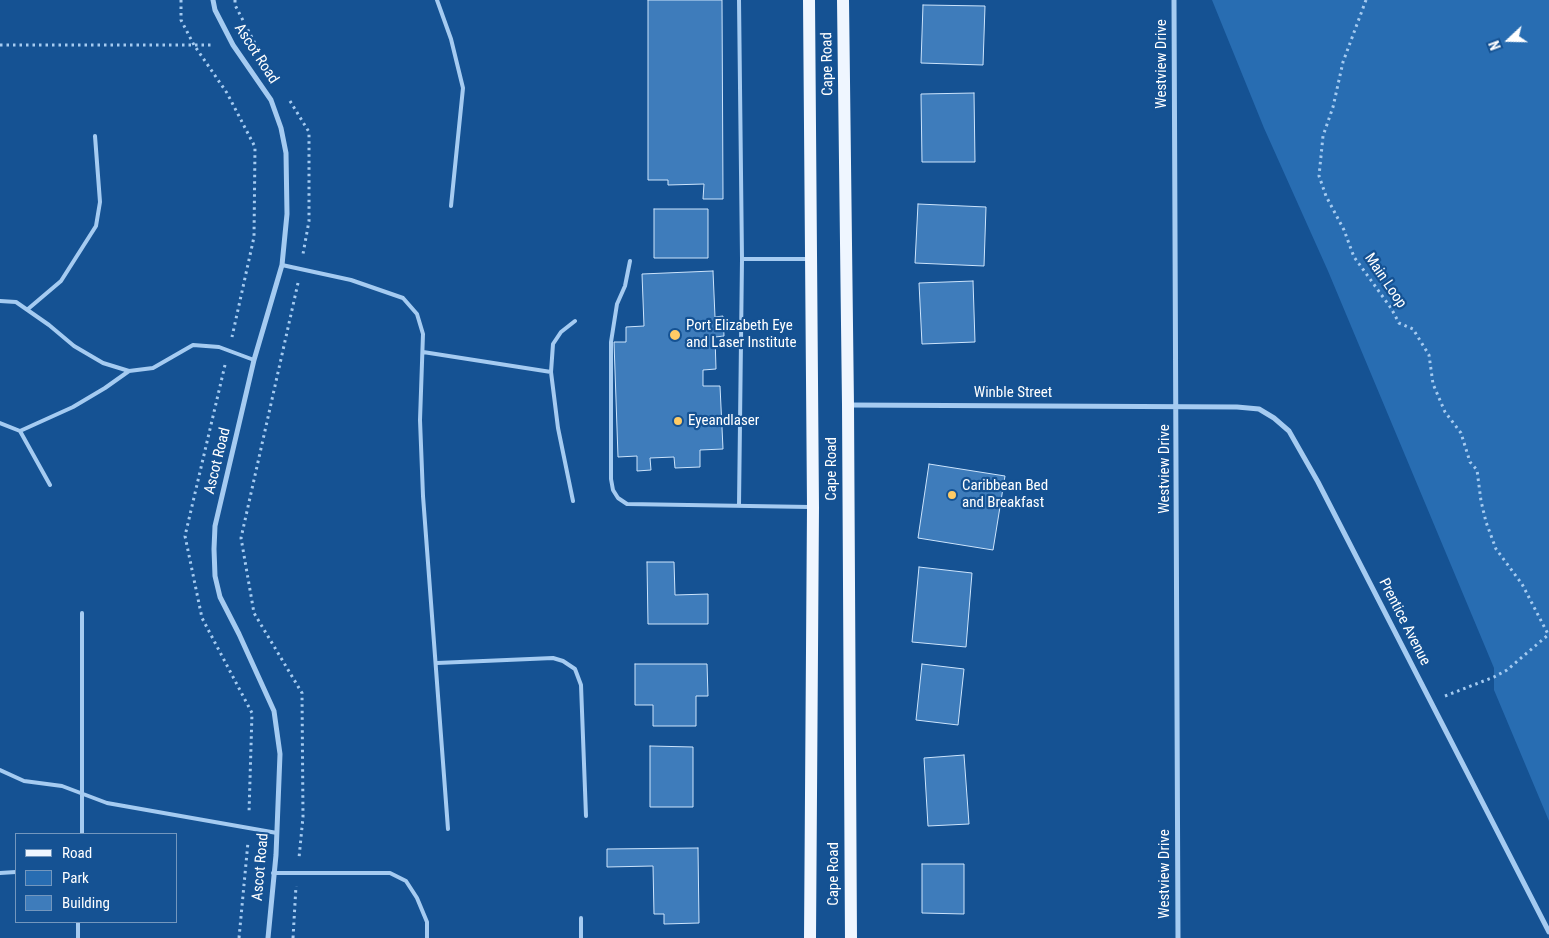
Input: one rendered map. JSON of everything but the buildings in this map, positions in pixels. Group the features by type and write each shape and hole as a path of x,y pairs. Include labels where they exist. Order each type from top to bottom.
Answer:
{"main road":[{"name":"Cape Road","path":"809,0 813,507 810,938"},
{"name":"Cape Road","path":"843,0 848,405 851,938"}],"street":[{"name":"Ascot Road","path":"213,0 215,10 232,45 271,100 281,128 286,153 287,214 282,265 254,360 215,526 215,576 220,597 274,711 280,754 277,833 268,938"},
{"name":"Westview Drive","path":"1174,0 1178,938"},
{"name":"Winble Street","path":"848,405 1177,407"},
{"name":"Prentice Avenue","path":"1177,407 1259,409 1274,418 1289,431 1318,482 1549,932"}],"lane":[{"path":"437,0 451,39 463,88 451,206"},
{"path":"739,0 742,259 740,505"},
{"path":"28,310 61,281 96,226 100,202 95,136"},
{"path":"742,259 811,259"},
{"path":"630,261 625,286 617,304 611,342 611,479 613,490 618,498 627,504 813,507"},
{"path":"282,265 351,280 403,298 417,314 423,334 420,420 423,496 448,830"},
{"path":"0,301 16,302 49,325 74,346 103,363 129,371 153,368 193,345 219,347 254,360"},
{"path":"572,501 558,428 551,372 553,344 561,332 575,321"},
{"path":"423,352 551,372"},
{"path":"20,431 73,407 129,371"},
{"path":"0,423 20,431 50,486"},
{"path":"82,613 82,833"},
{"path":"437,663 553,658 563,661 575,669 581,685 586,816"},
{"path":"0,770 24,781 62,786 107,803 277,833"},
{"path":"0,873 15,872"},
{"path":"273,873 390,872 406,880 417,898 427,922 427,938"},
{"path":"581,918 581,938"},
{"path":"78,923 78,938"}],"path":[{"path":"235,0 239,14 262,56"},
{"name":"Main Loop","path":"1366,0 1343,62 1333,107 1323,136 1319,176 1354,257 1391,308 1399,323 1413,328 1429,355 1433,384 1445,412 1461,434 1470,462 1477,470 1481,501 1496,549 1522,584 1549,636"},
{"path":"0,45 232,45"},
{"path":"288,98 309,132 309,220 301,269 240,538 254,613 302,693 303,817 293,938"},
{"path":"1431,702 1500,673 1549,636"}],"green space":[{"path":"1212,0 1549,0 1549,821 1494,690 1494,668 1328,271 1264,128"}],"place":[{"name":"Port Elizabeth Eye and Laser Institute","path":"675,335"},
{"name":"Eyeandlaser","path":"678,421"},
{"name":"Caribbean Bed and Breakfast","path":"952,495"}]}
